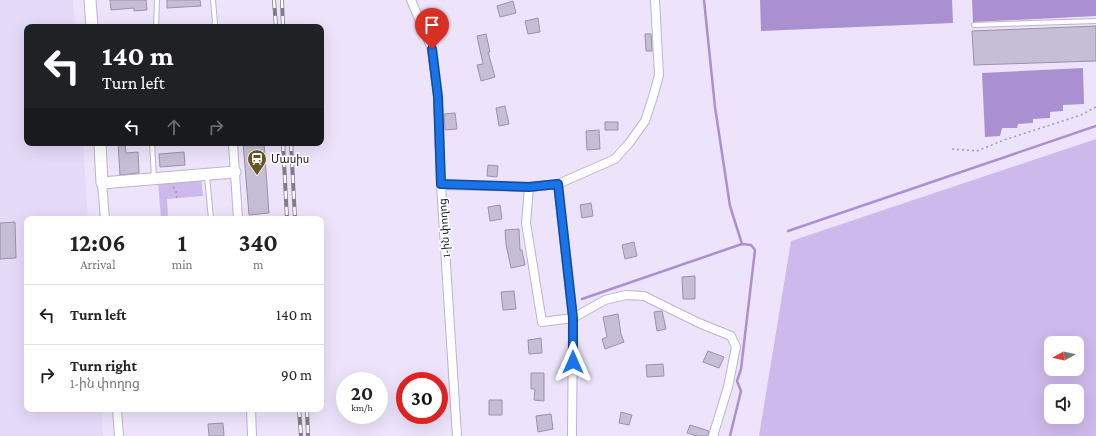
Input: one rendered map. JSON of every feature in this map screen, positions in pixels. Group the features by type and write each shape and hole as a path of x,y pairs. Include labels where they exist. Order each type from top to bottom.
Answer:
{"main road":[{"path":"90,0 92,24"},
{"path":"100,146 102,182 235,172"}],"street":[{"name":"1-ին փողոց","path":"411,0 432,49 438,97 441,184 457,436"},
{"path":"441,184 529,187 558,184 615,159 630,142 645,121 659,75 655,0"},
{"path":"233,146 238,216"},
{"path":"102,182 105,216"},
{"path":"558,184 573,318 572,436"},
{"path":"529,187 526,223 542,322 573,318 605,300 626,295 644,296 699,323 731,336 736,347 728,387 713,436"},
{"path":"117,412 119,436"},
{"path":"251,412 252,436"}],"lane":[{"path":"156,24 157,0"},
{"path":"213,0 214,24"},
{"path":"974,26 1096,21"},
{"path":"152,146 154,178"},
{"path":"207,174 211,216"}],"path":[{"path":"952,149 977,151 1004,140 1081,116 1096,107"}],"shaded area":[{"path":"0,0 73,0 75,24 24,24 24,146 83,146 88,216 24,216 24,412 101,412 103,436 0,436"},
{"path":"760,0 952,0 953,23 761,31"},
{"path":"972,0 1096,0 1096,16 973,22"},
{"path":"1083,68 1084,104 1063,105 1063,111 1050,112 1050,118 1033,119 1033,123 1018,124 1017,128 1002,128 1000,136 985,137 982,73"},
{"path":"1096,139 1096,436 759,436 791,241"},
{"path":"201,178 203,196 167,199 168,216 161,216 158,181"}],"building":[{"path":"110,0 146,0 147,10 134,11 134,8 111,10"},
{"path":"167,0 200,0 201,6 167,8"},
{"path":"513,1 516,13 500,17 497,6"},
{"path":"538,18 540,32 528,34 525,21"},
{"path":"1096,26 1096,61 974,65 972,31"},
{"path":"486,34 490,52 488,52 495,77 481,81 477,65 483,64 477,36"},
{"path":"645,34 651,34 652,51 646,51"},
{"path":"505,106 509,124 499,126 496,108"},
{"path":"455,113 457,129 445,130 444,114"},
{"path":"605,122 618,122 618,130 605,130"},
{"path":"599,130 600,149 587,150 586,131"},
{"path":"118,146 125,146 126,153 138,152 139,173 120,175"},
{"path":"243,146 264,146 269,213 249,215"},
{"path":"184,152 185,165 160,167 159,154"},
{"path":"488,165 498,166 497,177 487,176"},
{"path":"591,203 593,216 582,218 580,205"},
{"path":"500,205 502,219 490,221 488,207"},
{"path":"15,222 16,258 0,259 0,223"},
{"path":"519,229 520,250 522,250 525,265 511,268 505,230"},
{"path":"634,242 637,256 625,259 622,245"},
{"path":"695,276 695,299 683,299 682,277"},
{"path":"514,291 516,309 503,310 501,292"},
{"path":"662,311 666,329 657,331 654,312"},
{"path":"618,314 621,334 624,342 605,349 602,339 607,337 603,317"},
{"path":"541,338 542,353 529,354 528,340"},
{"path":"708,351 724,357 719,368 703,362"},
{"path":"663,364 664,376 647,377 646,365"},
{"path":"531,373 544,373 544,401 534,400 535,389 531,389"},
{"path":"489,400 502,400 502,415 489,415"},
{"path":"621,412 632,415 629,425 619,423"},
{"path":"551,414 553,429 538,432 536,416"},
{"path":"223,423 224,436 209,436 208,424"},
{"path":"690,425 709,431 708,436 697,436 687,433"}],"waterway":[{"path":"704,0 715,107 730,206 742,244"},
{"path":"788,231 1096,126"},
{"path":"582,299 742,244 751,245 755,250 741,369 737,381 741,391 730,436"}],"railway":[{"path":"274,0 276,24"},
{"path":"282,0 283,24"},
{"path":"283,146 287,216"},
{"path":"291,146 295,216"},
{"path":"299,412 301,436"},
{"path":"307,412 308,436"}],"place":[{"name":"Մասիս","path":"257,176"}],"route":[{"path":"432,49 438,97 441,184 529,187 558,184 573,318 573,362"}]}
